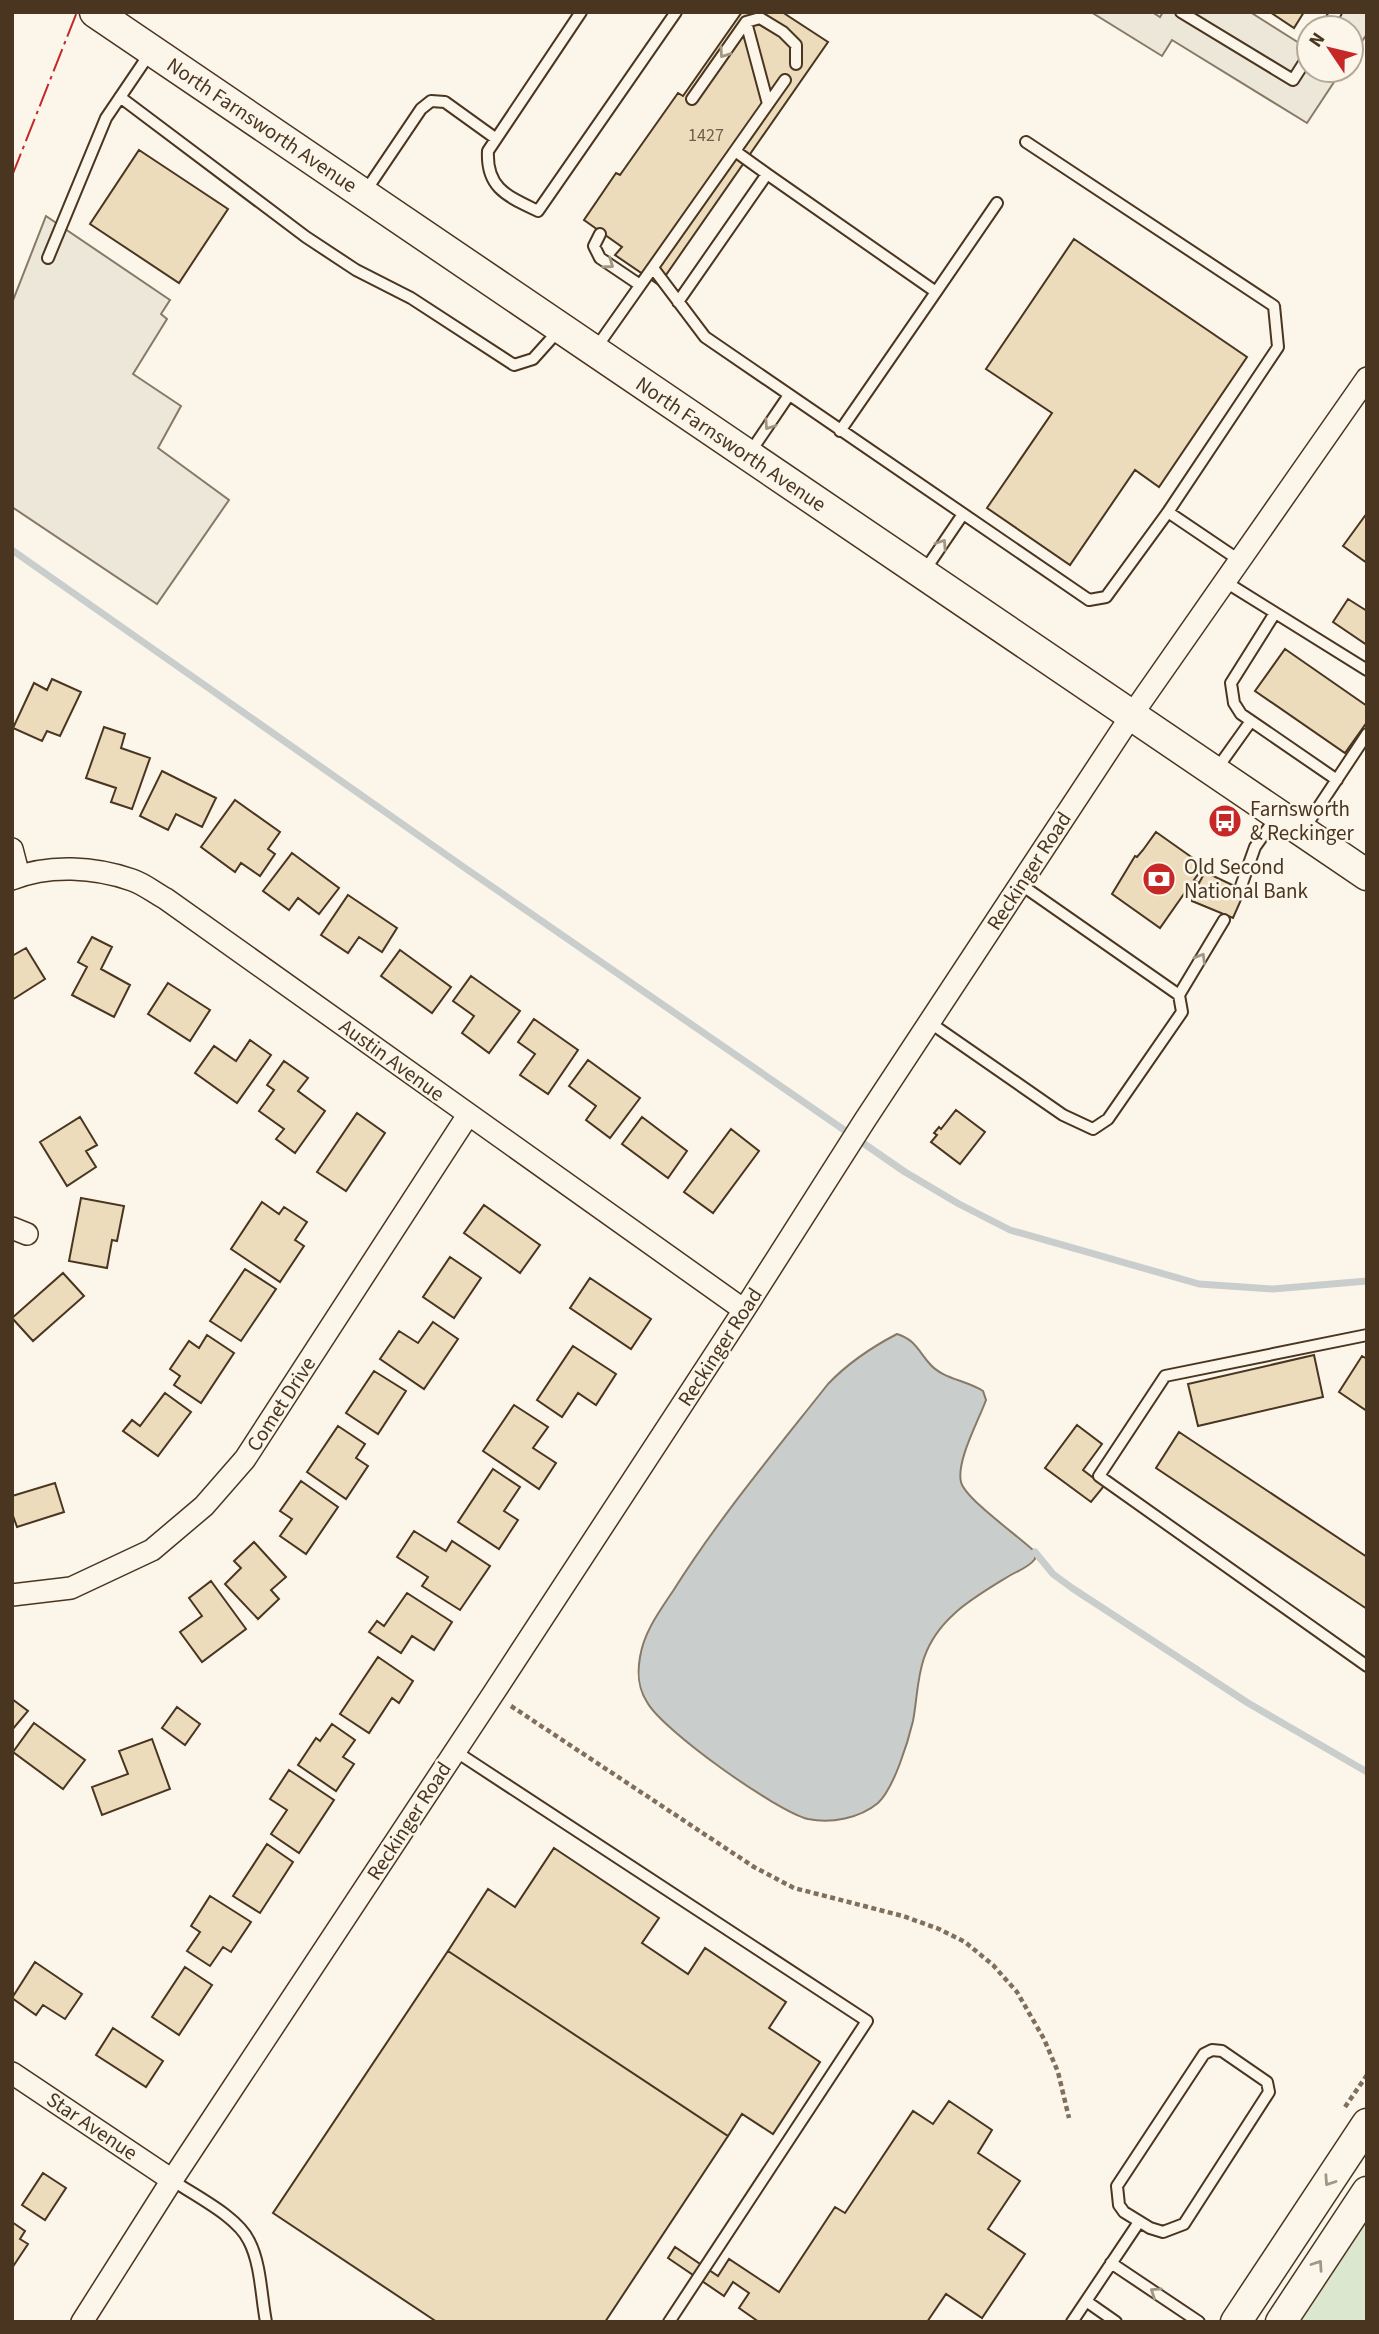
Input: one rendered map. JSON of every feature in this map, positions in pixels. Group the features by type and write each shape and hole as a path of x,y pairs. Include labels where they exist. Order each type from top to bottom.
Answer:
{"main road":[{"name":"North Farnsworth Avenue","path":"95,12 1367,875"},
{"path":"1236,2322 1367,2124"},
{"path":"1281,2322 1367,2192"}],"street":[{"name":"Reckinger Road","path":"82,2322 172,2180 493,1694 1131,716 1367,378"},
{"path":"12,849 16,878"},
{"name":"Austin Avenue","path":"16,878 79,869 133,880 166,899 744,1310"},
{"name":"Comet Drive","path":"12,1595 71,1588 152,1550 204,1506 246,1459 468,1115"},
{"name":"Star Avenue","path":"12,2073 172,2180"}],"lane":[{"path":"581,12 488,151 487,167 492,180 508,194 538,211 676,12"},
{"path":"1181,12 1293,80 1295,77"},
{"path":"692,99 746,22 760,18 783,32 796,45 796,64"},
{"path":"746,22 768,104"},
{"path":"48,258 106,118 152,51"},
{"path":"594,351 785,80"},
{"path":"120,97 306,237 356,270 411,298 514,365 533,359 561,328"},
{"path":"363,194 421,109 431,101 445,102 495,138"},
{"path":"653,268 705,337 1088,600 1106,597 1168,512 1278,347 1274,306 1026,142"},
{"path":"735,151 936,292"},
{"path":"678,302 767,174"},
{"path":"841,431 997,203"},
{"path":"600,234 594,246 600,258 640,285"},
{"path":"748,455 789,395"},
{"path":"1168,512 1239,560"},
{"path":"922,574 963,514"},
{"path":"1224,581 1367,670"},
{"path":"1275,612 1231,683 1234,703 1241,714 1337,780"},
{"path":"1214,772 1251,721"},
{"path":"1303,832 1367,734"},
{"path":"1240,889 1255,847 1277,815"},
{"path":"929,1022 1063,1115 1093,1129 1108,1119 1182,1012 1178,995 1020,884"},
{"path":"1178,995 1224,920"},
{"path":"1367,1335 1165,1376 1099,1476 1367,1666"},
{"path":"455,1751 867,2021 669,2322"},
{"path":"1212,2050 1222,2051 1267,2082 1269,2092 1184,2224 1163,2232 1139,2222 1119,2205 1117,2186 1204,2054 1212,2050"},
{"path":"172,2180 238,2226 249,2240 266,2322"},
{"path":"1072,2322 1139,2222"},
{"path":"1111,2263 1199,2322"},
{"path":"1086,2301 1116,2322"}],"path":[{"path":"493,1694 764,1872 794,1888 903,1916 939,1928 965,1942 993,1965 1017,1992 1031,2015 1058,2072 1069,2118"}],"green space":[{"path":"1367,2217 1367,2322 1296,2322"}],"shaded area":[{"path":"1091,12 1152,12 1160,17 1163,12 1250,12 1295,40 1295,84 1333,84 1307,123 1172,40 1162,56"},
{"path":"1367,12 1367,34 1365,37 1365,14 1328,14"},
{"path":"46,216 170,300 161,314 167,319 133,374 181,406 158,448 229,500 157,604 12,507 12,303"},
{"path":"897,1334 912,1342 941,1373 983,1391 986,1400 965,1452 960,1473 961,1482 982,1508 1035,1552 1035,1559 971,1600 938,1631 924,1658 913,1721 904,1752 890,1787 878,1803 863,1813 845,1818 826,1821 808,1819 747,1786 696,1749 657,1715 644,1697 640,1686 640,1657 653,1622 691,1564 788,1434 836,1376 878,1344"}],"building":[{"path":"742,12 782,12 828,42 659,285 615,255 622,247 584,220 616,173 620,175 678,93 683,96"},
{"path":"1270,12 1304,12 1295,14 1294,28"},
{"path":"139,150 228,209 179,283 90,224"},
{"path":"1074,239 1247,357 1159,487 1135,470 1070,565 987,508 1052,413 986,369"},
{"path":"1367,513 1367,563 1343,546"},
{"path":"1348,599 1367,611 1367,645 1333,622"},
{"path":"1285,649 1367,706 1367,722 1345,753 1255,691"},
{"path":"52,679 81,692 60,736 47,731 42,741 13,728 34,683 47,690"},
{"path":"104,727 125,734 121,748 150,758 132,809 111,802 116,788 86,778"},
{"path":"162,771 216,798 202,827 176,814 168,830 140,816"},
{"path":"235,800 280,832 268,849 275,854 260,876 241,863 235,872 201,847"},
{"name":"Old Second National Bank","path":"1156,832 1204,866 1194,880 1199,883 1205,872 1243,890 1233,918 1192,901 1193,894 1186,891 1160,928 1112,894 1135,856 1137,857"},
{"path":"292,853 339,888 319,914 298,898 289,910 263,891"},
{"path":"348,895 397,928 382,952 359,937 348,953 321,935"},
{"path":"92,937 112,947 101,969 130,985 114,1017 72,995 87,967 78,962"},
{"path":"26,948 45,979 12,1000 12,956"},
{"path":"400,950 451,987 432,1013 381,976"},
{"path":"471,976 520,1011 489,1053 462,1033 474,1016 453,1001"},
{"path":"168,983 210,1010 190,1041 148,1014"},
{"path":"534,1019 578,1050 548,1094 520,1075 535,1054 518,1042"},
{"path":"250,1040 271,1055 237,1103 195,1073 214,1046 236,1061"},
{"path":"588,1060 640,1098 610,1138 586,1120 596,1106 569,1086"},
{"path":"284,1061 308,1078 298,1091 325,1111 295,1153 276,1139 284,1129 259,1111 274,1090 267,1085"},
{"path":"956,1110 985,1132 960,1164 931,1142 937,1135 934,1133 939,1127 941,1129"},
{"path":"357,1113 385,1133 346,1191 317,1172"},
{"path":"80,1117 97,1145 86,1151 96,1167 67,1186 40,1142"},
{"path":"642,1117 687,1151 668,1178 622,1144"},
{"path":"731,1129 759,1151 713,1213 684,1192"},
{"path":"81,1198 124,1206 117,1241 112,1240 107,1268 69,1261"},
{"path":"262,1202 279,1214 284,1207 307,1222 295,1240 304,1246 280,1282 231,1249"},
{"path":"484,1205 540,1245 520,1273 464,1233"},
{"path":"450,1257 481,1278 454,1318 423,1297"},
{"path":"245,1269 276,1289 241,1341 210,1321"},
{"path":"63,1273 84,1296 33,1341 12,1318"},
{"path":"590,1278 651,1319 631,1349 570,1308"},
{"path":"433,1322 458,1339 424,1389 380,1359 399,1331 418,1343"},
{"path":"207,1335 234,1353 201,1403 174,1385 180,1376 170,1369 189,1341 199,1348"},
{"path":"573,1346 616,1374 596,1405 578,1393 562,1417 537,1400"},
{"path":"1314,1355 1323,1397 1198,1426 1188,1384"},
{"path":"1362,1356 1367,1359 1367,1411 1339,1392"},
{"path":"374,1371 406,1391 378,1434 346,1413"},
{"path":"165,1393 191,1412 158,1456 123,1431 132,1420 140,1426"},
{"path":"514,1405 548,1427 533,1448 556,1463 539,1489 483,1451"},
{"path":"1077,1425 1102,1444 1083,1470 1104,1486 1091,1502 1045,1468"},
{"path":"338,1426 365,1444 356,1458 368,1466 346,1499 307,1472"},
{"path":"1179,1432 1367,1557 1367,1609 1156,1468"},
{"path":"493,1469 520,1487 504,1511 518,1520 499,1549 458,1522"},
{"path":"301,1481 338,1507 306,1554 280,1536 292,1519 280,1511"},
{"path":"55,1483 64,1512 17,1527 12,1513 12,1496"},
{"path":"414,1531 446,1551 452,1541 490,1566 460,1610 422,1586 428,1577 397,1557"},
{"path":"254,1542 286,1577 271,1590 279,1599 258,1619 225,1584 241,1568 234,1561"},
{"path":"211,1581 246,1629 202,1662 180,1632 202,1616 189,1598"},
{"path":"407,1593 452,1622 434,1650 412,1636 401,1653 369,1632 377,1621 384,1626"},
{"path":"378,1657 413,1681 399,1703 392,1698 369,1733 340,1714"},
{"path":"12,1699 28,1711 12,1730"},
{"path":"177,1707 200,1724 185,1745 162,1728"},
{"path":"34,1723 85,1760 63,1789 13,1752"},
{"path":"332,1724 355,1740 343,1757 354,1764 336,1791 298,1765 316,1738 320,1741"},
{"path":"152,1739 170,1789 102,1815 92,1787 128,1774 119,1751"},
{"path":"289,1770 334,1800 299,1853 271,1834 287,1810 270,1799"},
{"path":"267,1844 293,1862 260,1913 233,1896"},
{"path":"554,1848 659,1918 642,1943 688,1974 705,1948 786,2002 769,2028 820,2062 773,2134 742,2114 728,2136 448,1951 488,1889 515,1907"},
{"path":"210,1896 251,1922 231,1952 223,1947 210,1966 187,1951 200,1932 191,1926"},
{"path":"448,1951 728,2136 605,2322 437,2322 273,2213"},
{"path":"35,1962 82,1994 65,2019 43,2005 36,2015 12,1998"},
{"path":"185,1967 212,1985 179,2035 152,2017"},
{"path":"113,2028 163,2061 146,2087 96,2055"},
{"path":"949,2101 992,2130 978,2153 1020,2181 988,2229 1025,2254 982,2318 946,2294 927,2322 759,2322 739,2308 749,2293 733,2282 724,2296 668,2258 675,2247 718,2276 729,2259 779,2292 835,2207 845,2213 913,2111 933,2124"},
{"path":"43,2173 66,2188 45,2220 22,2205"},
{"path":"12,2222 25,2231 20,2239 28,2244 12,2268"}],"waterway":[{"path":"12,550 905,1172 959,1204 1010,1230 1199,1284 1273,1289 1367,1281"},
{"path":"1035,1552 1053,1574 1072,1588 1248,1703 1367,1772"}],"power":[{"path":"12,176 77,12"}],"place":[{"name":"Farnsworth & Reckinger","path":"1225,821"},
{"name":"Old Second National Bank","path":"1159,879"}]}
